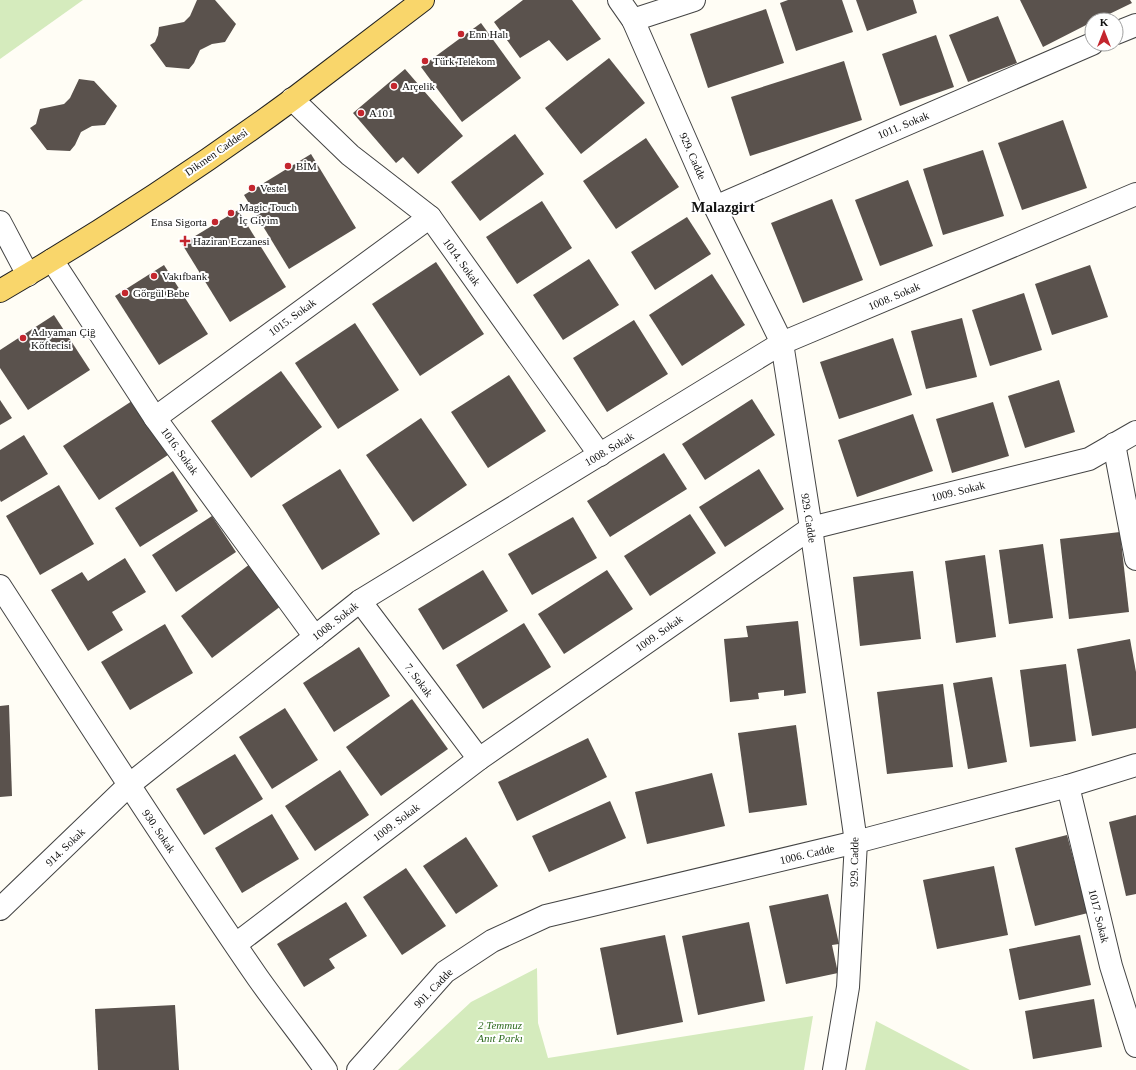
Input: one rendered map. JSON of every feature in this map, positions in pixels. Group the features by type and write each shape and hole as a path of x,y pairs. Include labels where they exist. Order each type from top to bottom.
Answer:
{"main road":[{"name":"Dikmen Caddesi","path":"0,291 52,260 187,173 292,99 423,0"}],"street":[{"name":"929. Cadde","path":"619,0 633,20 715,207 782,343 811,528 856,842 848,987 834,1070"},
{"path":"633,20 694,0"},
{"path":"1124,30 1136,25"},
{"name":"1011. Sokak","path":"715,207 1084,47"},
{"name":"1014. Sokak","path":"292,99 350,155 430,217 600,454"},
{"name":"1008. Sokak","path":"129,785 360,601 782,343 1136,194"},
{"name":"1015. Sokak","path":"155,418 430,217"},
{"path":"0,222 28,275"},
{"name":"1016. Sokak","path":"52,260 155,418 315,637"},
{"name":"1009. Sokak","path":"236,944 479,759 811,528 1089,459 1136,432"},
{"path":"1114,444 1136,559"},
{"name":"930. Sokak","path":"0,586 129,785 259,979 326,1070"},
{"name":"7. Sokak","path":"360,601 479,759"},
{"name":"1006. Cadde","path":"546,916 856,842 1068,786 1136,765"},
{"name":"914. Sokak","path":"0,909 129,785"},
{"name":"1017. Sokak","path":"1068,786 1111,966 1136,1046"},
{"name":"901. Cadde","path":"358,1070 445,972 492,941 546,916"}],"green space":[{"path":"0,0 83,0 0,59"},
{"name":"2 Temmuz Anıt Parkı","path":"537,968 538,1023 548,1058 813,1016 804,1070 398,1070 471,1002"},
{"path":"876,1021 970,1070 865,1070"}],"building":[{"path":"197,0 215,0 236,24 225,42 212,44 200,50 194,63 189,69 166,67 150,45 155,42 159,27 184,22 190,16"},
{"path":"523,0 572,0 601,39 567,61 549,40 520,58 494,22"},
{"path":"788,0 842,0 853,32 796,51 780,3"},
{"path":"856,0 913,0 917,13 867,31"},
{"path":"1020,0 1130,0 1132,3 1113,12 1084,12 1084,26 1043,47"},
{"path":"766,9 784,63 708,88 690,34"},
{"path":"998,16 1017,63 968,82 949,35"},
{"path":"481,23 521,78 462,122 421,67"},
{"path":"936,35 954,87 900,106 882,54"},
{"path":"609,58 645,103 581,154 545,108"},
{"path":"844,61 862,120 750,156 731,97"},
{"path":"405,69 463,136 418,174 403,157 396,163 353,113"},
{"path":"79,79 94,81 117,106 105,125 92,126 81,132 75,145 70,151 47,150 30,128 36,124 40,109 64,104 70,98"},
{"path":"1063,120 1087,188 1022,210 998,143"},
{"path":"515,134 544,174 480,221 451,182"},
{"path":"646,138 679,187 616,229 583,181"},
{"path":"983,150 1004,216 943,235 923,169"},
{"path":"311,154 356,228 289,269 244,195"},
{"path":"908,180 933,246 880,266 855,200"},
{"path":"832,199 863,280 803,303 771,223"},
{"path":"542,201 572,248 517,284 486,237"},
{"path":"238,210 286,287 230,322 182,244"},
{"path":"687,217 711,254 655,290 631,252"},
{"path":"589,259 619,305 563,340 533,295"},
{"path":"436,262 484,334 420,376 372,304"},
{"path":"164,265 208,334 159,365 115,296"},
{"path":"1090,265 1108,317 1052,335 1035,284"},
{"path":"712,274 745,325 682,366 649,315"},
{"path":"1024,293 1042,350 990,366 972,310"},
{"path":"54,315 90,370 28,410 0,368 0,350"},
{"path":"962,318 977,377 926,389 911,331"},
{"path":"634,320 668,374 607,412 573,358"},
{"path":"355,323 399,390 338,429 295,363"},
{"path":"893,338 912,395 839,419 820,362"},
{"path":"281,371 322,427 251,478 211,421"},
{"path":"509,375 546,431 488,468 451,412"},
{"path":"1059,380 1075,432 1025,448 1008,396"},
{"path":"752,399 775,435 705,480 682,444"},
{"path":"0,400 12,418 0,425"},
{"path":"132,401 168,455 99,500 63,446"},
{"path":"993,402 1009,456 952,473 936,419"},
{"path":"913,414 933,471 857,497 838,440"},
{"path":"421,418 467,485 413,522 366,455"},
{"path":"24,435 48,474 1,502 0,450"},
{"path":"664,453 687,489 610,537 587,501"},
{"path":"340,469 380,534 322,570 282,505"},
{"path":"759,469 784,509 725,547 699,507"},
{"path":"173,471 198,511 140,547 115,508"},
{"path":"59,485 94,544 40,575 6,516"},
{"path":"690,514 716,553 650,596 624,556"},
{"path":"212,516 236,552 176,592 152,555"},
{"path":"573,517 597,558 532,595 508,554"},
{"path":"1120,532 1129,612 1069,619 1060,539"},
{"path":"1043,544 1053,618 1009,624 999,550"},
{"path":"985,555 996,637 956,643 945,561"},
{"path":"125,558 146,592 112,612 123,630 88,651 51,590 82,572 88,581"},
{"path":"250,564 281,606 212,658 181,616"},
{"path":"483,570 508,611 443,650 418,609"},
{"path":"607,570 633,609 564,654 538,614"},
{"path":"913,571 921,639 860,646 853,577"},
{"path":"798,621 806,693 784,696 784,690 758,693 759,699 730,702 724,639 748,637 746,626"},
{"path":"524,623 551,667 483,709 456,665"},
{"path":"165,624 193,673 130,710 101,662"},
{"path":"1130,639 1136,672 1136,728 1092,736 1077,649"},
{"path":"359,647 390,696 334,732 303,683"},
{"path":"1066,664 1076,741 1030,747 1020,670"},
{"path":"992,677 1007,762 968,769 953,683"},
{"path":"943,684 953,767 887,774 877,692"},
{"path":"412,699 448,749 381,796 346,747"},
{"path":"9,705 12,796 0,797 0,706"},
{"path":"285,708 318,760 272,789 239,737"},
{"path":"796,725 807,805 749,813 738,733"},
{"path":"588,738 607,777 517,821 498,782"},
{"path":"235,754 263,799 204,835 176,789"},
{"path":"340,770 369,815 315,851 285,806"},
{"path":"712,773 725,826 647,844 635,792"},
{"path":"610,801 626,838 549,872 532,836"},
{"path":"272,814 299,859 242,893 215,848"},
{"path":"1136,815 1136,894 1126,896 1109,822"},
{"path":"1067,835 1088,913 1035,926 1015,848"},
{"path":"466,837 498,886 456,914 423,866"},
{"path":"994,866 1008,935 937,949 923,880"},
{"path":"406,868 446,926 402,955 363,897"},
{"path":"828,894 839,944 832,945 838,973 786,984 769,906"},
{"path":"346,902 367,936 329,959 335,968 304,987 277,944"},
{"path":"749,922 765,1001 698,1015 682,936"},
{"path":"665,935 683,1022 617,1035 600,948"},
{"path":"1080,935 1091,985 1019,1000 1009,949"},
{"path":"1094,999 1102,1047 1033,1059 1025,1011"},
{"path":"175,1005 179,1070 98,1070 95,1009"}],"place":[{"name":"Enn Halı","path":"461,34"},
{"name":"Türk Telekom","path":"425,61"},
{"name":"Arçelik","path":"394,86"},
{"name":"A101","path":"361,113"},
{"name":"BİM","path":"288,166"},
{"name":"Vestel","path":"252,188"},
{"name":"Magic Touch İç Giyim","path":"231,213"},
{"name":"Ensa Sigorta","path":"215,222"},
{"name":"Haziran Eczanesi","path":"185,241"},
{"name":"Vakıfbank","path":"154,276"},
{"name":"Görgül Bebe","path":"125,293"},
{"name":"Adıyaman Çiğ Köftecisi","path":"23,338"}],"district":[{"name":"Malazgirt","path":"723,207"}]}
